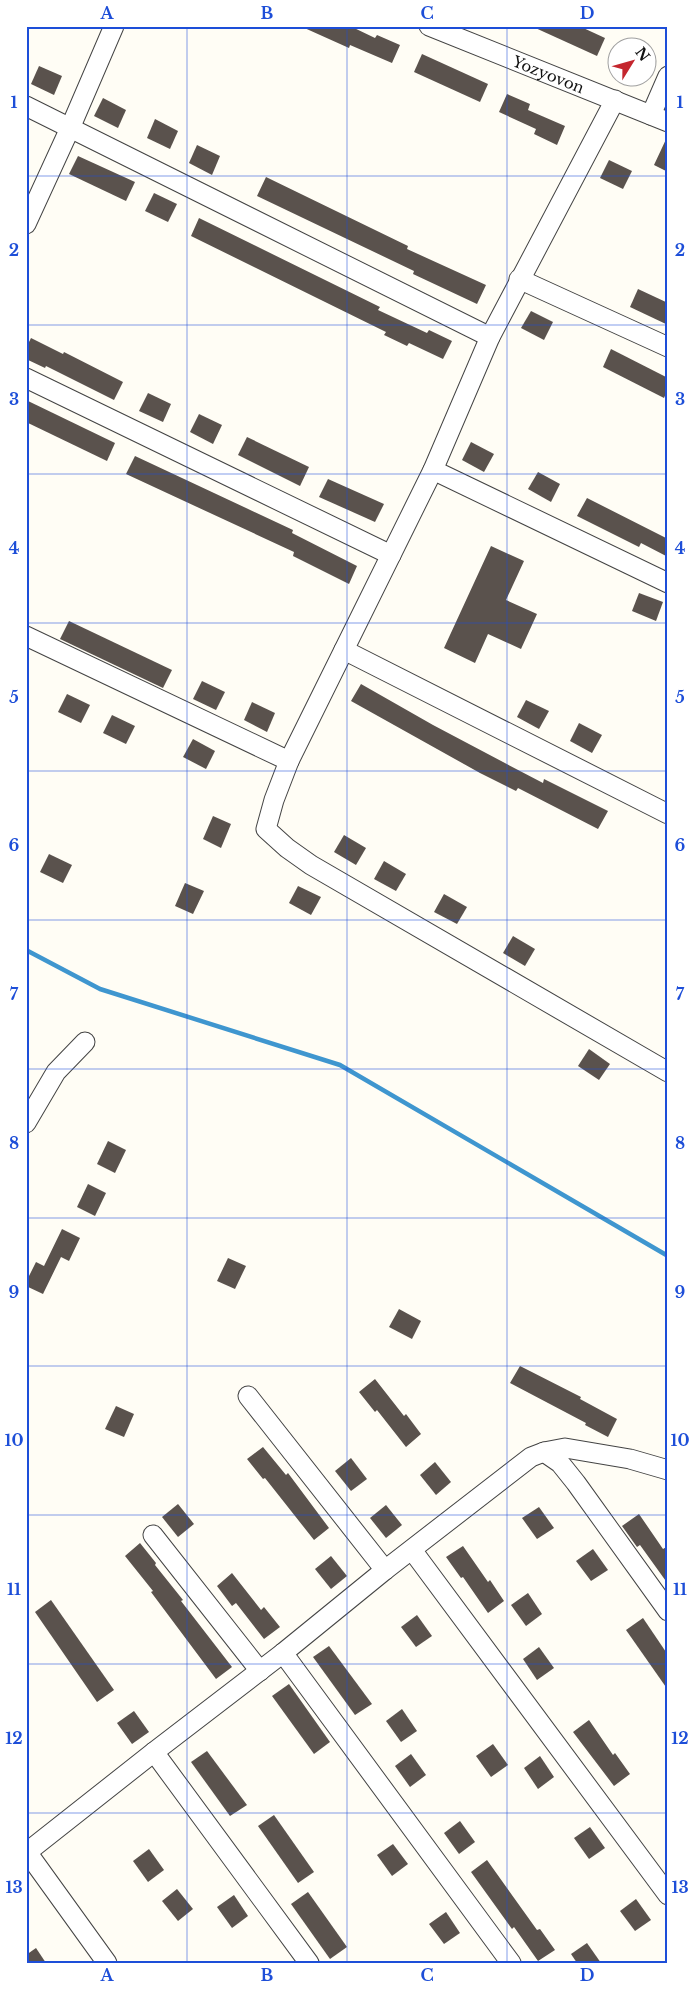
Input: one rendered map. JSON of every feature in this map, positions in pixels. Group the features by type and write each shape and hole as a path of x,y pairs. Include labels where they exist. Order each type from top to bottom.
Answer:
{"street":[{"path":"26,224 114,26"},
{"name":"Yozyovon","path":"429,26 659,118"},
{"path":"659,118 668,76"},
{"path":"614,100 518,280 490,337 433,470 289,761 274,800 266,829 287,848 319,870 668,1072"},
{"path":"26,106 71,126 490,337"},
{"path":"518,280 668,347"},
{"path":"26,378 391,554"},
{"path":"433,470 668,583"},
{"path":"26,636 289,761"},
{"path":"344,650 668,814"},
{"path":"26,1123 56,1072 85,1042"},
{"path":"248,1396 385,1570"},
{"path":"107,1963 27,1853 531,1457 544,1452 565,1448 630,1458 668,1470"},
{"path":"544,1452 560,1463 576,1482 668,1611"},
{"path":"152,1535 260,1671"},
{"path":"412,1550 668,1895"},
{"path":"283,1653 511,1963"},
{"path":"154,1752 309,1963"}],"building":[{"path":"300,26 350,26 375,38 377,35 400,45 392,63 350,45 349,48"},
{"path":"531,26 579,26 605,38 597,56"},
{"path":"422,54 488,84 480,102 414,72"},
{"path":"39,66 62,76 54,95 31,84"},
{"path":"507,94 530,104 528,110 565,126 557,145 534,134 536,129 499,112"},
{"path":"103,98 126,110 118,128 94,116"},
{"path":"155,119 178,131 170,149 147,138"},
{"path":"668,135 668,172 654,165"},
{"path":"197,145 220,156 212,175 189,163"},
{"path":"78,156 135,182 126,201 69,174"},
{"path":"609,160 632,171 623,189 600,178"},
{"path":"266,177 408,246 407,249 486,285 477,304 413,274 414,271 257,196"},
{"path":"154,193 177,204 168,222 145,211"},
{"path":"199,218 380,307 378,310 427,333 429,330 452,341 443,359 409,343 407,346 384,335 386,332 191,236"},
{"path":"638,289 668,303 668,325 630,307"},
{"path":"531,311 553,322 544,340 521,328"},
{"path":"31,338 63,354 64,352 123,382 114,400 46,366 45,368 26,359 26,348"},
{"path":"611,349 668,378 668,389 664,398 603,367"},
{"path":"148,393 171,404 163,422 139,411"},
{"path":"26,400 115,443 107,461 26,422"},
{"path":"199,414 222,425 213,444 190,432"},
{"path":"247,437 309,467 300,486 238,455"},
{"path":"471,442 494,454 484,472 462,460"},
{"path":"135,456 293,530 292,533 357,566 349,584 293,556 294,552 126,474"},
{"path":"538,472 560,484 551,502 528,489"},
{"path":"328,479 384,504 375,522 319,497"},
{"path":"587,498 668,539 668,557 641,543 639,547 577,516"},
{"path":"491,546 524,561 506,600 537,614 521,649 488,634 475,663 444,648"},
{"path":"639,593 663,602 656,621 632,611"},
{"path":"69,621 172,670 163,688 60,639"},
{"path":"202,681 225,692 216,710 193,699"},
{"path":"361,684 433,725 543,783 544,779 608,811 598,829 518,788 516,791 480,773 351,701"},
{"path":"67,694 90,705 81,723 58,712"},
{"path":"526,700 549,711 539,729 517,717"},
{"path":"252,702 275,713 267,732 244,720"},
{"path":"112,715 135,726 126,744 103,733"},
{"path":"579,723 602,735 592,753 570,741"},
{"path":"193,739 215,751 206,769 183,757"},
{"path":"213,816 231,824 221,848 203,839"},
{"path":"344,835 366,848 356,865 334,852"},
{"path":"49,854 72,865 63,883 40,872"},
{"path":"384,861 406,874 396,891 374,879"},
{"path":"185,883 204,891 193,914 175,906"},
{"path":"298,886 321,897 311,915 289,903"},
{"path":"444,894 467,907 457,924 434,912"},
{"path":"513,936 535,949 525,966 503,953"},
{"path":"589,1049 610,1064 599,1080 578,1066"},
{"path":"108,1141 126,1150 115,1173 97,1164"},
{"path":"88,1184 106,1193 95,1216 77,1207"},
{"path":"62,1229 80,1238 69,1261 61,1257 43,1294 26,1286 26,1282 36,1262 44,1266"},
{"path":"228,1258 246,1266 235,1289 217,1281"},
{"path":"399,1309 421,1321 412,1339 389,1327"},
{"path":"520,1366 581,1397 580,1399 617,1419 608,1437 585,1425 586,1423 510,1383"},
{"path":"375,1379 421,1434 406,1447 377,1410 375,1412 359,1392"},
{"path":"116,1406 134,1414 124,1437 105,1429"},
{"path":"263,1447 286,1475 288,1473 329,1528 314,1540 265,1478 263,1479 247,1459"},
{"path":"351,1458 367,1479 351,1491 335,1471"},
{"path":"435,1462 451,1482 436,1495 420,1475"},
{"path":"178,1504 194,1524 178,1537 162,1517"},
{"path":"386,1505 402,1525 386,1538 370,1518"},
{"path":"539,1507 554,1528 537,1539 522,1518"},
{"path":"639,1514 663,1549 668,1546 668,1584 640,1545 637,1547 622,1526"},
{"path":"140,1543 183,1600 181,1601 232,1667 216,1679 151,1592 153,1591 125,1556"},
{"path":"463,1546 504,1601 488,1613 463,1577 461,1578 446,1557"},
{"path":"593,1549 608,1570 591,1581 576,1561"},
{"path":"331,1556 347,1576 331,1589 315,1569"},
{"path":"232,1573 261,1610 264,1607 280,1627 264,1639 236,1603 232,1606 217,1586"},
{"path":"528,1593 542,1614 526,1626 511,1605"},
{"path":"51,1600 114,1690 97,1702 35,1612"},
{"path":"417,1615 432,1636 416,1647 401,1627"},
{"path":"643,1618 668,1655 668,1690 626,1630"},
{"path":"329,1646 372,1704 355,1715 313,1657"},
{"path":"539,1647 554,1668 537,1680 523,1659"},
{"path":"289,1684 330,1742 314,1754 272,1696"},
{"path":"402,1709 417,1731 401,1742 386,1721"},
{"path":"134,1711 149,1732 132,1744 117,1723"},
{"path":"589,1720 613,1755 615,1753 630,1774 614,1786 573,1732"},
{"path":"493,1744 508,1765 491,1777 476,1756"},
{"path":"207,1751 247,1805 230,1816 191,1762"},
{"path":"411,1754 426,1775 410,1787 395,1766"},
{"path":"540,1756 554,1777 538,1789 524,1768"},
{"path":"274,1815 314,1872 298,1883 258,1826"},
{"path":"460,1821 475,1842 459,1854 444,1833"},
{"path":"590,1827 605,1848 589,1859 574,1838"},
{"path":"393,1844 408,1864 392,1876 377,1855"},
{"path":"149,1849 164,1870 148,1882 133,1861"},
{"path":"487,1860 537,1930 540,1929 555,1950 538,1961 514,1927 512,1929 471,1872"},
{"path":"177,1889 193,1909 178,1921 162,1901"},
{"path":"308,1892 347,1947 330,1959 291,1904"},
{"path":"234,1895 248,1916 232,1928 217,1907"},
{"path":"636,1899 651,1920 635,1931 620,1911"},
{"path":"446,1912 460,1933 444,1944 429,1924"},
{"path":"587,1943 601,1963 577,1963 571,1954"},
{"path":"36,1948 46,1963 26,1963 26,1955"}],"waterway":[{"path":"26,950 100,989 340,1065 668,1256"}]}
